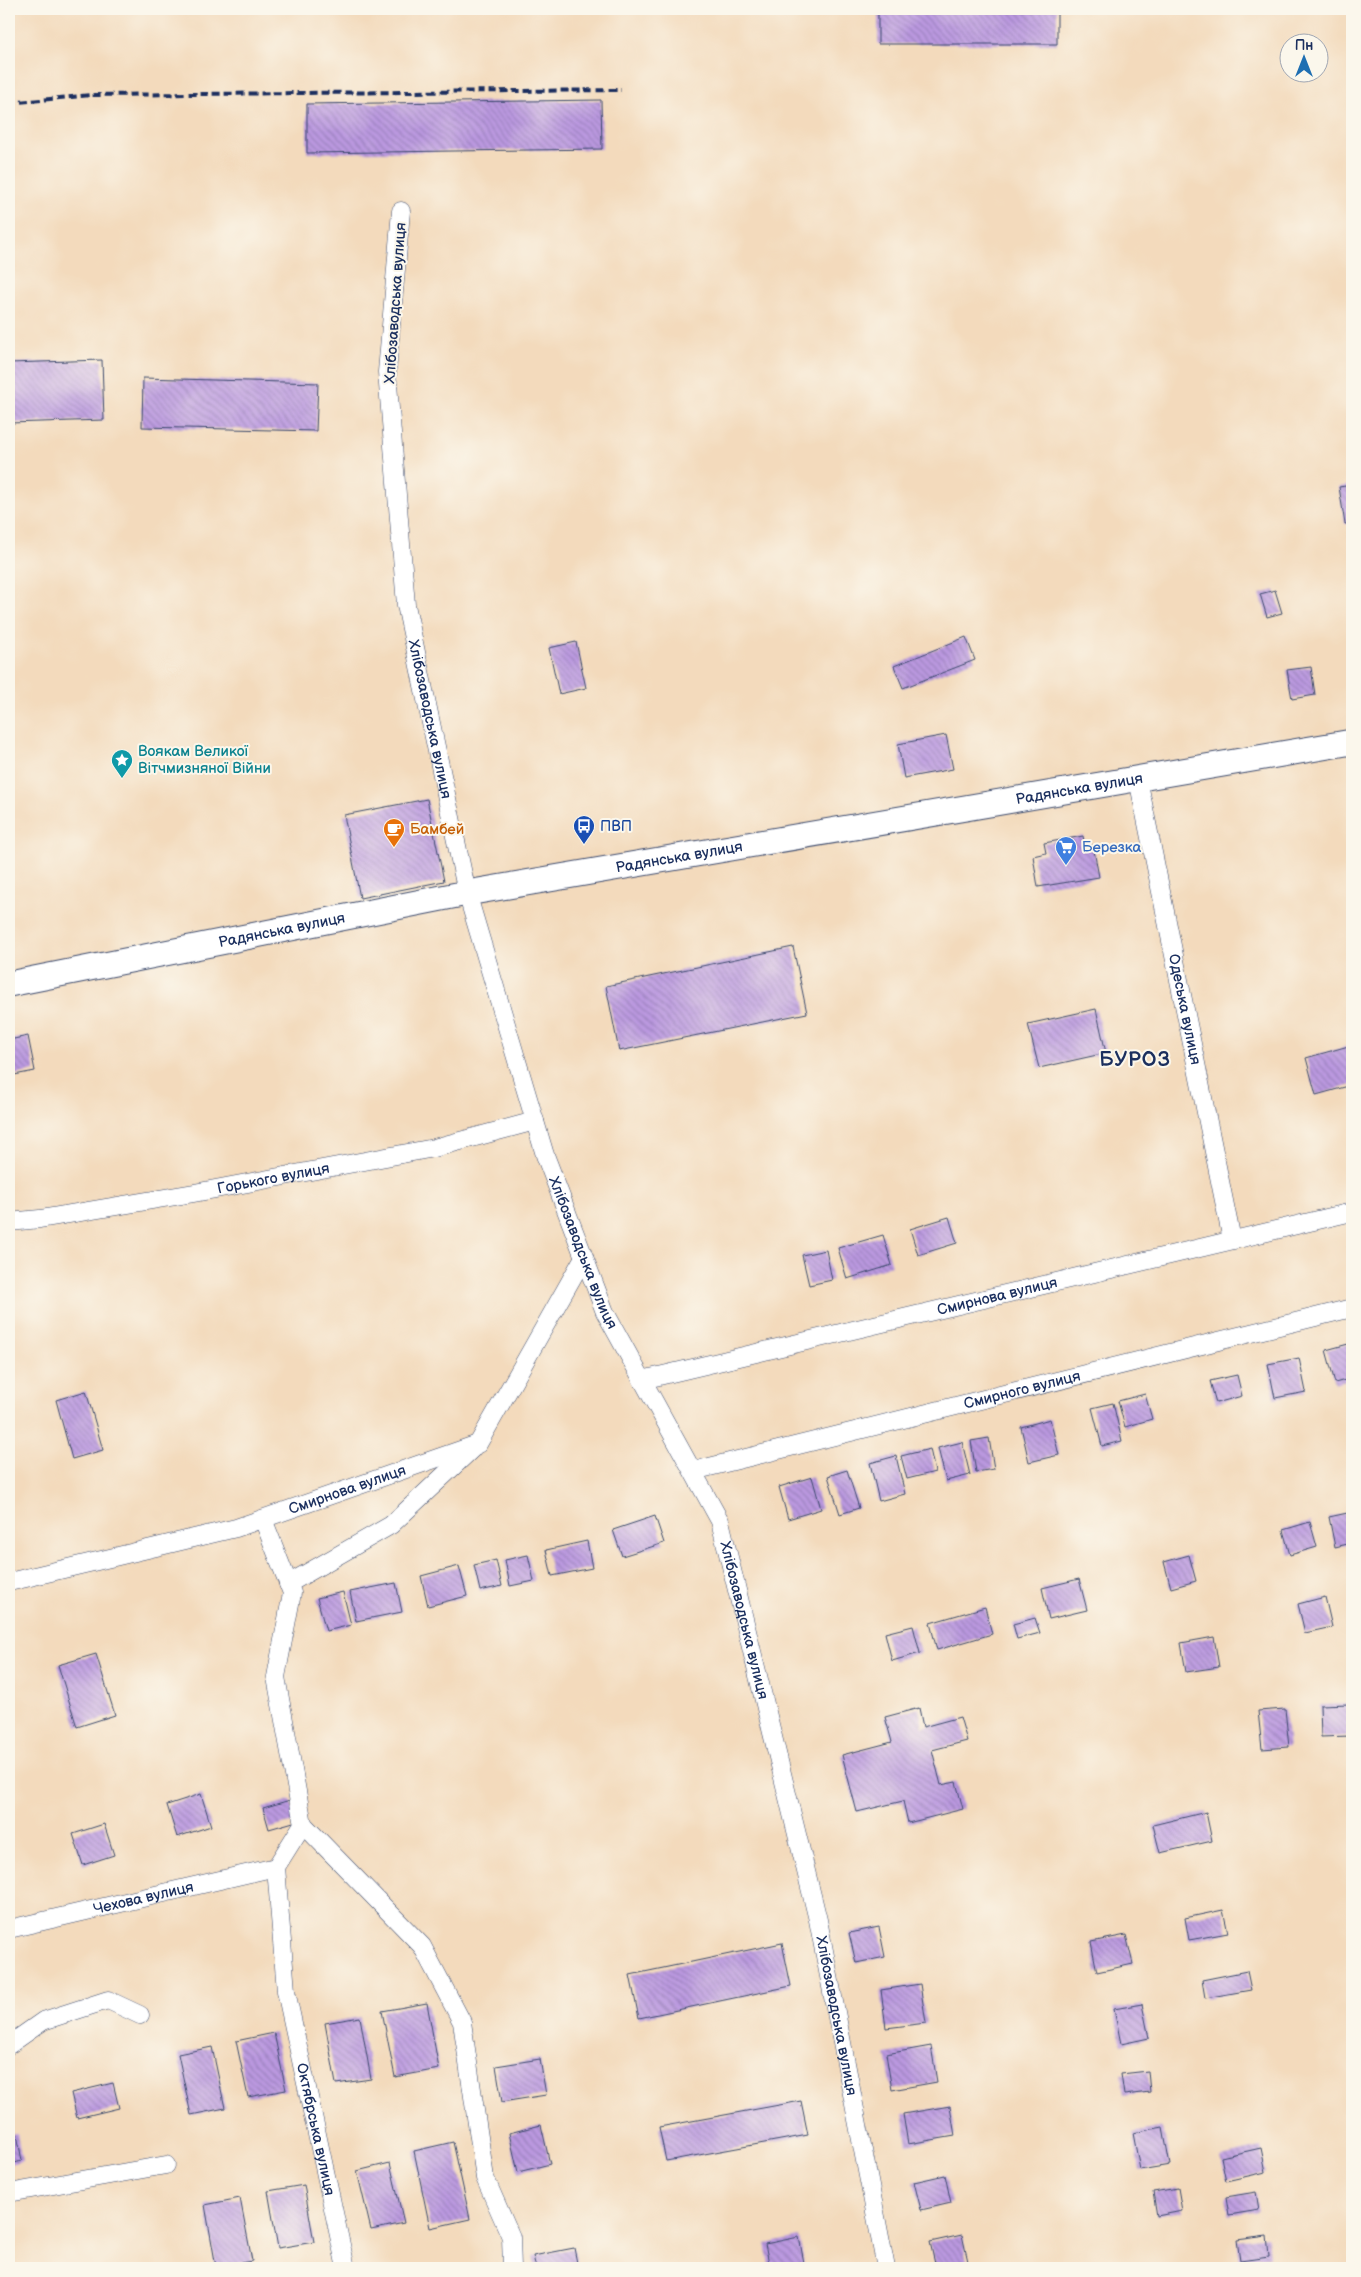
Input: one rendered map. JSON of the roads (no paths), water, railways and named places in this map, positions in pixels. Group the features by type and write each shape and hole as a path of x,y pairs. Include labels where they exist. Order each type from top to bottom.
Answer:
{"street":[{"name":"Хлібозаводська вулиця","path":"401,211 388,372 406,605 467,893 545,1154 605,1312 720,1522 814,1905 886,2268"},
{"name":"Радянська вулиця","path":"9,984 467,893 1352,742"},
{"name":"Одеська вулиця","path":"1138,779 1232,1240"},
{"name":"Горького вулиця","path":"9,1222 40,1219 194,1193 434,1148 535,1121"},
{"name":"Смирнова вулиця","path":"642,1380 1352,1212"},
{"path":"288,1584 391,1525 478,1444 584,1257"},
{"name":"Смирного вулиця","path":"693,1471 1352,1308"},
{"name":"Смирнова вулиця","path":"9,1582 236,1528 478,1444"},
{"path":"263,1519 292,1594 276,1677 304,1824 422,1946 462,2022 485,2178 511,2237 512,2268"},
{"path":"276,1867 304,1824"},
{"name":"Чехова вулиця","path":"9,1930 276,1867"},
{"name":"Октябрська вулиця","path":"276,1867 286,1992 346,2268"},
{"path":"9,2045 43,2021 108,2000 140,2015"},
{"path":"9,2193 166,2165"}],"railway":[{"path":"9,103 91,95 621,90"}],"place":[{"name":"Воякам Великої Вітчмизняної Війни","path":"122,779"},
{"name":"ПВП","path":"584,845"},
{"name":"Бамбей","path":"394,848"},
{"name":"Березка","path":"1066,866"}],"district":[{"name":"БУРОЗ","path":"1135,1059"}]}
